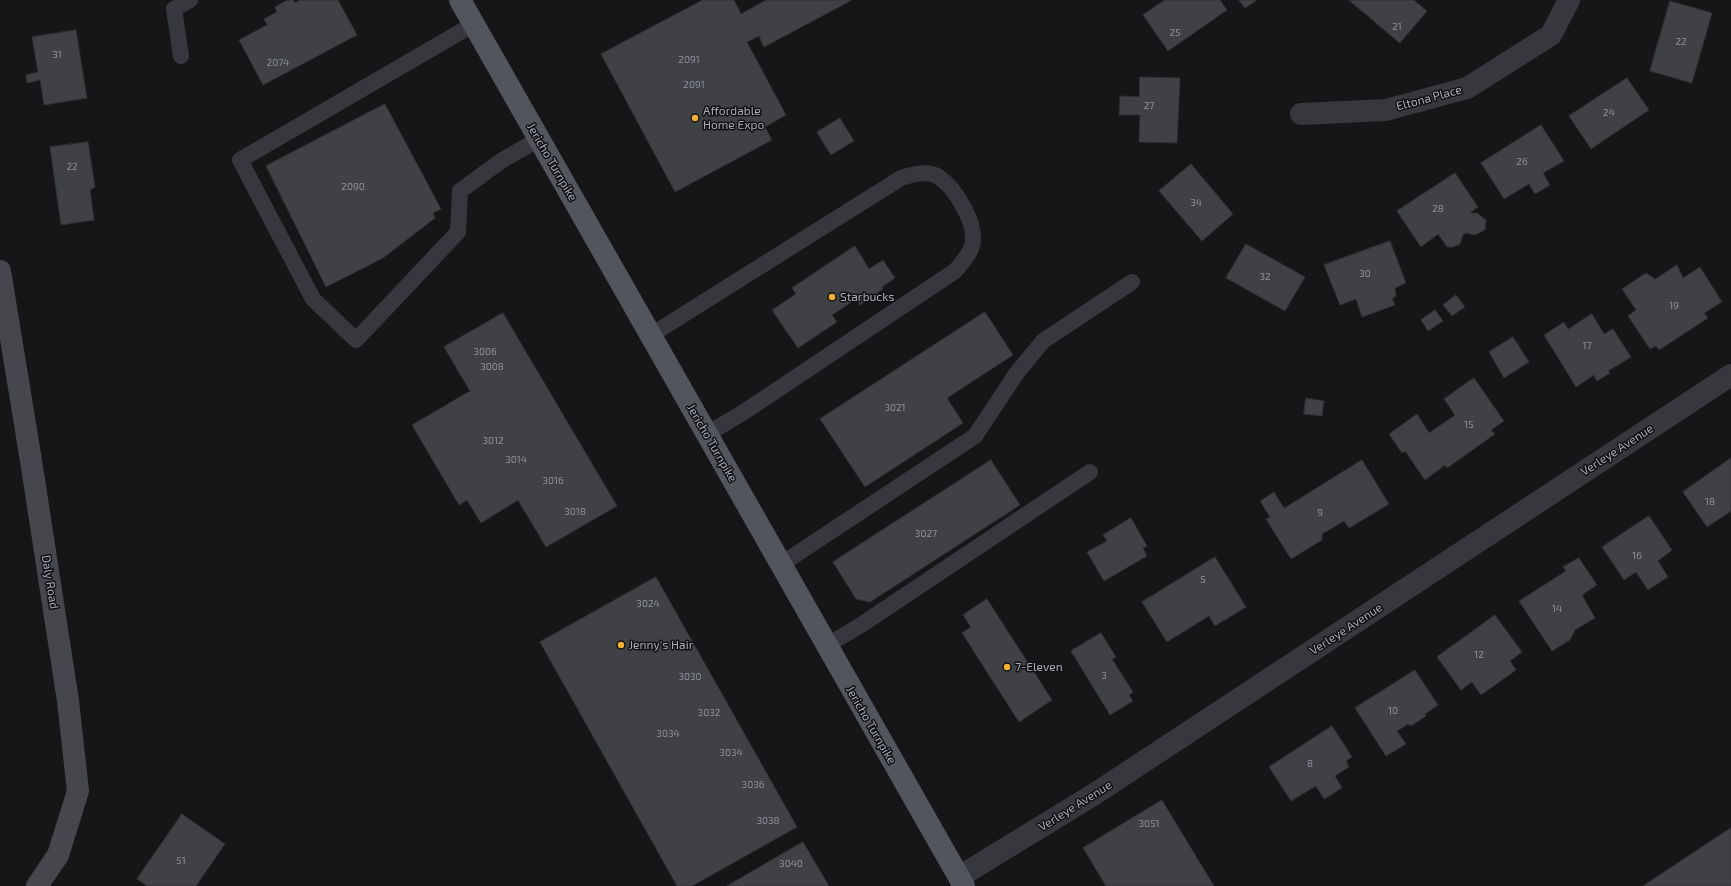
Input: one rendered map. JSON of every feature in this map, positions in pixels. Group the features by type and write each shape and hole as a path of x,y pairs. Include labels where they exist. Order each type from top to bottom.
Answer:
{"main road":[{"name":"Jericho Turnpike","path":"460,0 961,881"}],"street":[{"name":"Eltona Place","path":"1300,114 1386,110 1467,88 1551,35 1569,0"},
{"name":"Daly Road","path":"0,271 68,701 78,791 58,855 37,886"},
{"name":"Verleye Avenue","path":"961,881 1731,375"}],"lane":[{"path":"181,56 174,9 190,0"},
{"path":"474,24 240,160 313,299 356,340 458,232 460,191 500,161 538,139"},
{"path":"650,335 901,178 918,172 938,176 956,194 971,223 972,245 965,259 955,271 744,412 707,434"},
{"path":"780,565 975,436 1016,374 1043,341 1132,282"},
{"path":"826,646 861,625 1090,472"}],"building":[{"path":"288,0 293,0 295,3 300,0 338,0 357,35 263,85 239,40 267,25 264,19 277,12 275,7"},
{"path":"703,0 734,0 741,14 766,0 852,0 764,47 759,36 747,42 786,115 765,127 772,140 675,192 601,54"},
{"path":"1165,0 1220,0 1227,10 1168,51 1143,15"},
{"path":"1239,0 1257,0 1245,8"},
{"path":"1349,0 1414,0 1427,11 1400,43"},
{"path":"1670,1 1712,13 1692,83 1650,71"},
{"path":"76,30 87,98 44,105 40,80 27,83 26,75 38,72 32,37"},
{"path":"1140,77 1180,78 1177,143 1139,142 1140,115 1119,115 1120,96 1139,97"},
{"path":"1627,78 1649,110 1591,149 1569,116"},
{"path":"385,104 441,209 433,213 435,218 383,258 326,287 266,166"},
{"path":"840,118 854,141 831,155 817,132"},
{"path":"1541,125 1564,161 1543,173 1550,185 1535,194 1529,184 1504,199 1481,163"},
{"path":"88,142 95,187 90,190 94,220 61,225 50,147"},
{"path":"1191,164 1233,214 1202,241 1159,191"},
{"path":"1455,173 1478,207 1470,213 1477,213 1486,220 1485,230 1475,235 1466,233 1463,235 1460,244 1453,247 1447,247 1438,234 1421,247 1397,211"},
{"path":"1390,241 1406,283 1395,288 1396,296 1392,299 1395,305 1362,317 1356,299 1340,305 1324,265"},
{"path":"1246,244 1305,277 1285,311 1226,278"},
{"name":"Starbucks","path":"855,246 869,269 883,260 895,278 882,287 883,289 860,305 856,299 832,315 837,322 798,348 772,310 796,294 792,288"},
{"path":"1677,265 1683,278 1700,267 1722,302 1704,313 1708,318 1659,350 1656,346 1650,349 1628,316 1636,310 1622,289 1646,273 1655,279"},
{"path":"1456,295 1465,307 1452,316 1443,305"},
{"path":"1435,310 1443,321 1428,331 1421,320"},
{"path":"985,312 1013,355 947,398 963,423 865,487 820,419"},
{"path":"503,313 617,506 546,547 518,500 481,523 467,500 459,505 412,425 470,391 444,347"},
{"path":"1592,314 1604,334 1613,329 1631,357 1608,371 1610,373 1597,381 1594,375 1576,387 1544,335 1564,322 1568,329"},
{"path":"1513,337 1529,362 1504,378 1489,352"},
{"path":"1474,378 1504,421 1491,430 1495,434 1447,468 1445,465 1425,480 1405,451 1402,453 1389,434 1417,414 1429,433 1455,415 1444,399"},
{"path":"1306,398 1324,401 1322,416 1304,414"},
{"path":"1731,458 1731,511 1707,527 1683,492"},
{"path":"991,460 1020,505 870,602 856,599 833,562"},
{"path":"1362,460 1389,504 1349,528 1344,521 1322,534 1322,540 1291,559 1266,519 1270,517 1260,501 1274,492 1284,508"},
{"path":"1649,516 1672,550 1658,561 1668,577 1648,590 1636,572 1624,580 1602,547"},
{"path":"1131,518 1147,546 1143,548 1147,556 1104,581 1087,552 1107,541 1103,535"},
{"path":"1215,557 1246,607 1215,626 1209,616 1167,642 1142,602"},
{"path":"1579,558 1597,585 1582,595 1595,618 1575,630 1570,640 1552,651 1519,601 1566,571 1563,567"},
{"path":"656,577 797,827 692,886 677,886 540,642"},
{"name":"7-Eleven","path":"987,599 1052,700 1019,722 962,633 971,627 963,615"},
{"path":"1495,615 1522,652 1510,661 1516,670 1481,695 1472,682 1461,690 1437,657"},
{"path":"1101,633 1116,657 1112,659 1133,692 1129,695 1133,701 1110,715 1071,651"},
{"path":"1415,670 1438,705 1425,714 1426,716 1411,726 1408,724 1397,731 1406,744 1386,756 1355,708"},
{"path":"1332,726 1352,757 1346,761 1349,767 1335,776 1342,788 1324,799 1316,786 1291,801 1269,767"},
{"path":"1162,800 1214,886 1106,886 1083,848"},
{"path":"182,814 225,844 196,886 147,886 137,879"},
{"path":"1731,828 1731,886 1643,886"},
{"path":"803,842 829,886 727,886"}],"place":[{"name":"Affordable Home Expo","path":"695,118"},
{"name":"Starbucks","path":"832,297"},
{"name":"Jenny's Hair","path":"621,645"},
{"name":"7-Eleven","path":"1007,667"}]}
